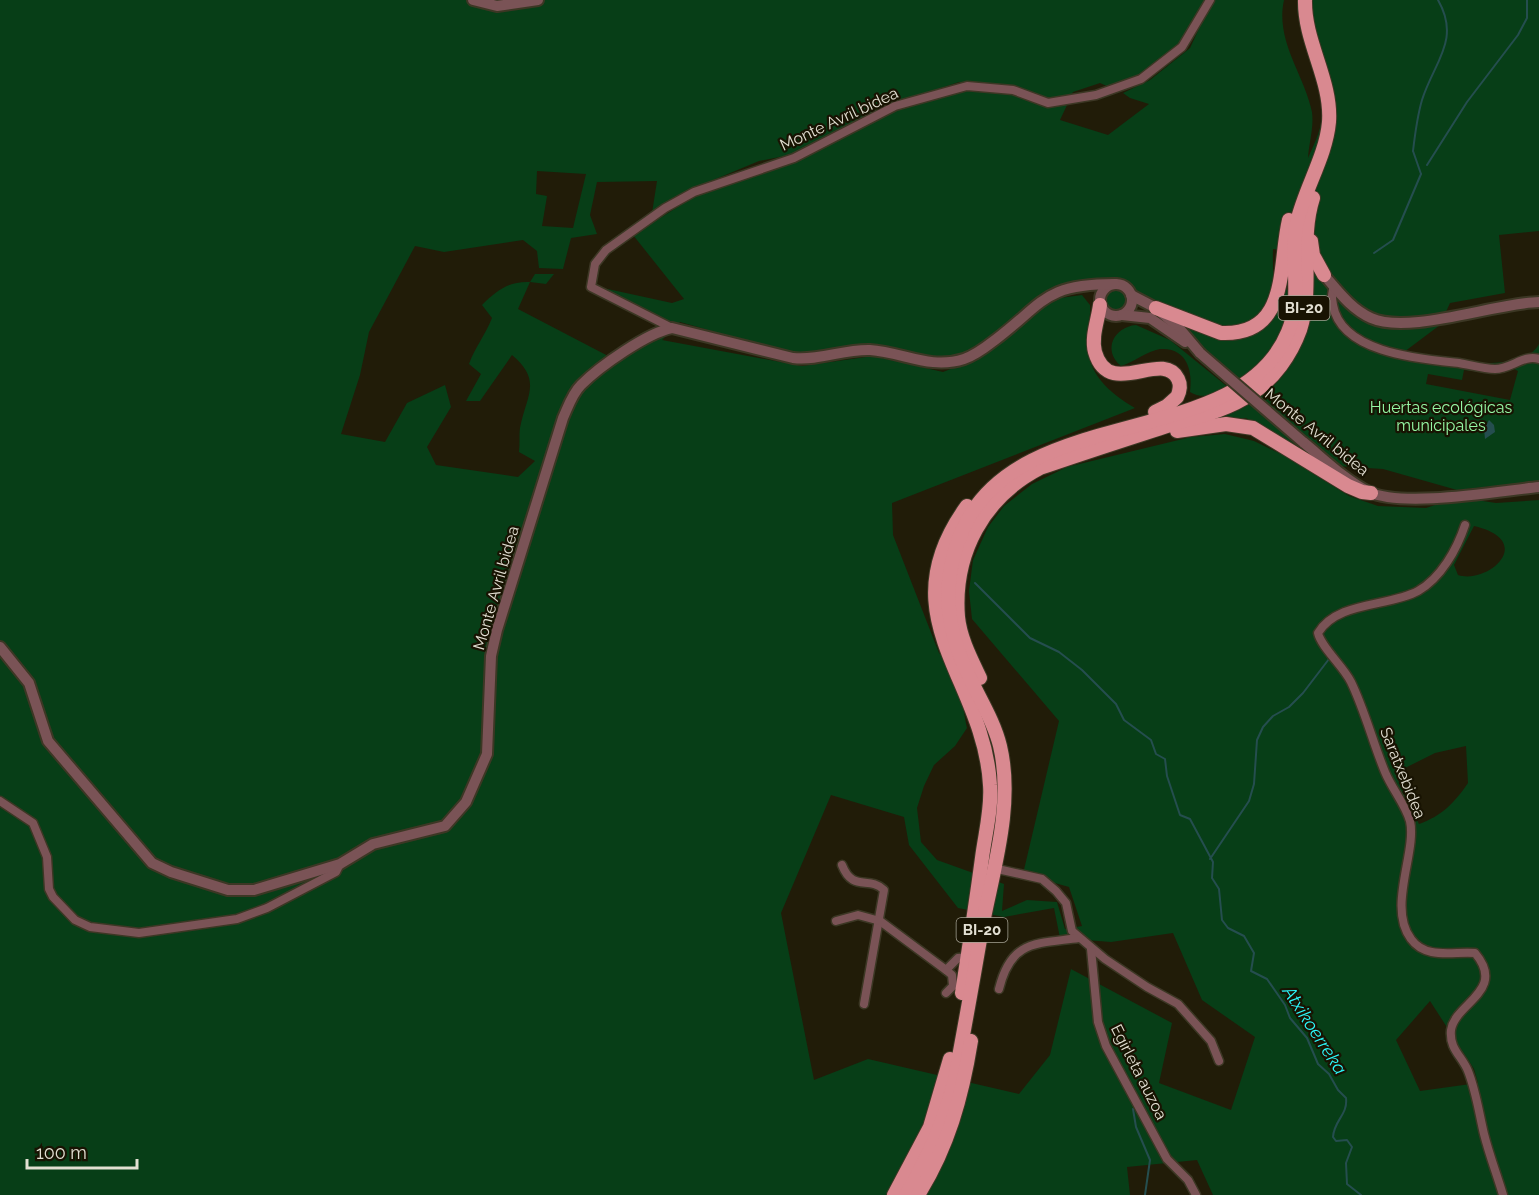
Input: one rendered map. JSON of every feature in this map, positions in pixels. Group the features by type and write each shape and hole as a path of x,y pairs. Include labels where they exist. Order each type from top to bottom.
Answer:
{"main road":[{"name":"BI-20","path":"906,1195 944,1120 954,1083 1005,799 1004,770 997,736 962,662 950,630 947,601 953,556 965,524 998,484 1044,455 1201,416 1240,400 1276,372 1300,328 1305,298 1305,240 1312,188 1326,135 1329,111 1325,87 1307,31 1305,0"},
{"name":"BI-20","path":"1312,188 1333,146 1338,117 1335,89 1316,30 1314,0"},
{"path":"1156,308 1221,333 1240,332 1260,322 1274,306 1278,295 1290,217 1301,189 1312,188 1311,241 1313,255 1324,275"},
{"path":"894,1195 915,1161 940,1101 951,1055 968,957 990,788 976,719 945,652 937,624 936,582 943,546 954,524 974,496 996,475 1033,453 1167,406 1177,397 1180,384 1175,374 1168,369 1156,368 1122,375 1103,366 1094,345 1100,303"},
{"path":"1096,443 1209,425 1242,425 1276,441 1348,486 1362,492 1371,492"},
{"path":"1096,443 1111,427"},
{"name":"BI-20","path":"918,1195 942,1152 962,1094 1012,807 1012,762 999,718 964,641 958,619 961,570 979,521 1004,492 1040,468 1096,443"}],"street":[{"path":"472,0 497,6 538,0"},
{"name":"Monte Avril bidea","path":"672,328 591,287 595,264 606,250 665,208 694,192 794,158 895,106 967,86 1013,90 1048,103 1096,95 1141,80 1182,47 1210,0"},
{"path":"1324,275 1356,309 1385,322 1417,321 1539,302"},
{"path":"1324,275 1337,321 1368,343 1405,357 1497,369 1527,358 1539,359"},
{"path":"672,328 807,360 868,350 924,362 944,363 964,359 979,352 1041,300 1068,288 1085,284 1123,286 1131,295 1130,307 1122,315 1109,315 1100,303 1082,290 1068,288"},
{"path":"1100,303 1104,290 1115,284"},
{"path":"1334,287 1332,296 1334,311"},
{"name":"Monte Avril bidea","path":"1131,295 1156,308 1179,328 1200,353"},
{"name":"Monte Avril bidea","path":"1122,315 1150,318 1200,353 1347,478 1371,492 1411,498 1539,487"},
{"name":"Monte Avril bidea","path":"0,647 29,683 48,741 152,863 171,872 241,891 340,864 373,844 438,830 452,821 466,802 487,754 491,656 497,630 570,400 580,385 644,338 672,328"},
{"name":"Saratxebidea","path":"1465,525 1460,541 1430,583 1417,592 1331,619 1318,633 1352,683 1386,775 1410,821 1402,906 1410,938 1418,947 1429,951 1475,953 1482,961 1484,969 1480,995 1461,1012 1453,1023 1451,1033 1453,1050 1468,1070 1488,1149 1503,1195"},
{"path":"0,801 33,823 47,857 49,889 53,897 75,920 100,930 139,933 237,919 267,908 336,872 340,864"},
{"path":"842,865 847,876 854,882 880,886 884,890 864,1004"},
{"path":"1002,870 1042,879 1056,891 1066,903 1072,931 1091,949 1147,987 1178,1004 1211,1041 1219,1060"},
{"path":"836,921 858,915 880,921 952,975 950,991"},
{"path":"999,989 1006,965 1017,952 1034,946 1079,938"},
{"name":"Egirleta auzoa","path":"1091,949 1098,1022 1106,1046 1167,1159 1188,1180 1196,1195"},
{"path":"946,970 958,958 968,957"}],"green space":[{"name":"Huertas ecológicas municipales","path":"0,0 1206,0 1182,41 1137,80 1111,88 1100,83 1073,92 1070,97 1049,100 1015,88 959,82 899,102 795,154 759,161 687,191 652,213 657,181 597,182 590,215 597,234 571,238 563,269 539,268 537,251 523,240 444,252 415,246 369,332 360,375 341,434 385,442 407,403 445,385 451,407 427,447 436,465 518,477 535,461 519,452 520,428 530,389 530,381 521,364 512,355 480,401 466,401 481,374 469,364 492,318 482,305 504,288 516,283 530,282 518,309 610,357 655,327 670,323 603,288 672,303 684,299 633,235 692,198 792,162 895,109 955,90 1002,91 1046,104 1068,103 1060,120 1108,135 1149,104 1130,98 1123,93 1150,80 1190,48 1212,0 1284,0 1283,29 1312,112 1308,158 1320,128 1322,104 1316,75 1301,31 1297,0 1539,0 1539,231 1499,235 1505,293 1450,303 1440,325 1404,352 1435,359 1497,363 1515,360 1530,354 1539,344 1539,481 1457,490 1383,469 1336,466 1259,398 1275,385 1298,352 1310,314 1314,253 1273,249 1273,287 1268,307 1256,322 1242,329 1225,330 1207,326 1139,295 1124,284 1100,280 1064,286 1049,293 986,345 960,358 924,358 875,347 858,347 816,354 793,353 680,322 662,340 802,366 873,356 943,372 983,356 1040,309 1060,298 1082,295 1090,305 1087,338 1090,361 1100,380 1135,408 892,503 893,535 939,653 946,660 955,678 967,728 955,746 934,765 924,786 917,808 921,842 937,860 1004,884 1002,911 1027,900 1057,902 1065,929 1082,926 1069,887 1023,874 1059,721 972,619 969,591 973,560 988,527 1004,506 1032,484 1067,467 1191,437 1225,434 1254,441 1283,455 1349,496 1378,506 1426,508 1441,503 1476,500 1496,503 1539,500 1539,1195 1213,1195 1197,1160 1127,1167 1130,1195 0,1195","holes":["537,171 586,174 573,228 542,226 547,196 536,194","1514,369 1518,371 1510,400 1426,384 1428,374 1462,380 1464,370 1498,374","1474,526 1493,533 1503,541 1505,551 1501,560 1493,568 1482,574 1458,575 1454,565","1466,746 1468,783 1447,808 1435,817 1419,824 1395,773 1435,753","831,795 904,817 909,845 958,908 1004,917 1054,908 1060,938 1111,942 1173,933 1202,1000 1255,1037 1231,1110 1159,1083 1172,1023 1071,969 1050,1055 1019,1094 868,1059 814,1080 781,913","1430,1001 1474,1069 1478,1083 1420,1091 1396,1040"]},
{"path":"535,274 554,274 546,284 530,282"},
{"path":"1285,288 1289,291 1286,318 1272,356 1241,383 1197,343 1177,321 1208,335 1242,336"},
{"path":"1116,290 1123,293 1126,300 1123,307 1116,310 1109,307 1106,300 1109,293"},
{"path":"1136,325 1170,340 1229,388 1205,396 1190,392 1190,376 1186,362 1182,356 1169,349 1155,350 1121,366 1112,353 1113,340 1122,330"},
{"path":"1248,403 1317,461 1246,418 1196,422"}],"water":[{"path":"1489,420 1494,425 1495,432 1485,439 1484,429"}],"waterway":[{"path":"1413,151 1422,100 1446,39 1447,27 1438,0"},
{"path":"1427,165 1467,102 1518,35 1527,18 1527,0"},
{"path":"1413,151 1421,174"},
{"path":"1374,253 1393,240 1421,174"},
{"name":"Atxikoerreka","path":"975,583 1030,638 1059,652 1082,670 1116,704 1124,720 1151,740 1156,754 1165,759 1167,776 1180,815 1190,819 1213,862 1212,878 1219,889 1222,920 1228,928 1244,936 1254,953 1251,971 1267,979 1285,1005 1290,1018 1307,1038 1318,1064 1329,1074 1338,1090 1346,1098 1345,1109 1333,1137 1336,1141 1347,1140 1352,1147 1346,1163 1347,1184 1361,1195"},
{"path":"1210,859 1249,801 1254,784 1257,740 1263,727 1273,716 1289,707 1303,693 1329,659"},
{"path":"1133,1109 1136,1127 1150,1160 1145,1195"}]}
